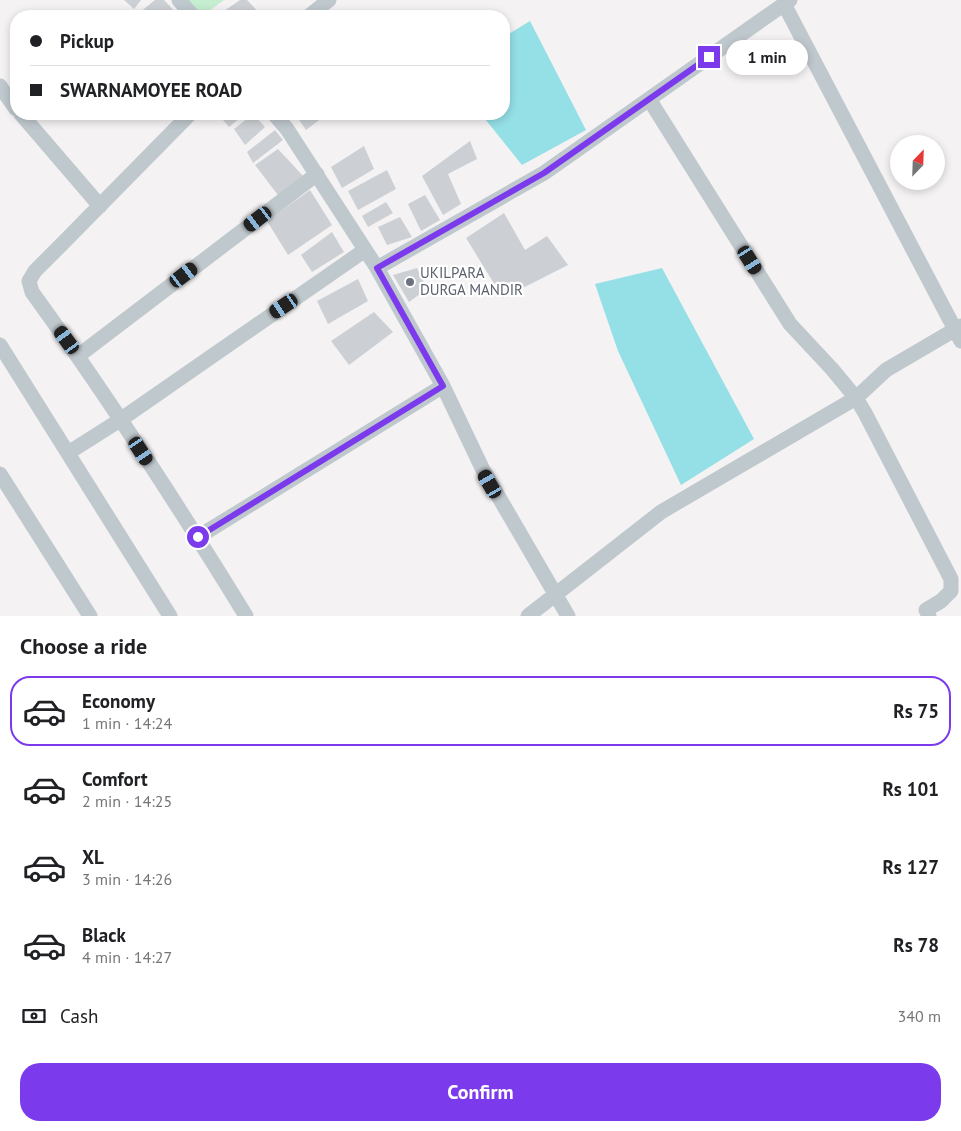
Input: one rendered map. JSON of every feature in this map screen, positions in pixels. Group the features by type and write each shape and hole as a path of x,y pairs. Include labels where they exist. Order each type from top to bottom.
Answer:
{"street":[{"path":"179,0 188,10"},
{"path":"316,10 329,0"},
{"path":"377,268 544,173 787,2 959,332 886,370 856,398 661,512 528,616"},
{"path":"0,86 10,100"},
{"path":"650,99 790,324 856,398 951,578 951,591 924,614"},
{"path":"26,120 100,206"},
{"path":"184,120 35,272 29,282 32,292 78,356 198,537 246,616"},
{"path":"278,120 377,268 443,386 483,470 568,616"},
{"path":"78,356 316,174"},
{"path":"68,453 120,420 365,250"},
{"path":"0,346 170,616"},
{"path":"198,537 443,386"},
{"path":"0,474 90,616"}],"green space":[{"path":"188,0 224,0 210,10 197,10"}],"water":[{"path":"530,21 586,130 522,165 486,120 510,120 510,33"},
{"path":"662,268 754,439 681,485 618,351 595,284"}],"building":[{"path":"124,0 141,0 134,9"},
{"path":"155,0 164,0 173,10 143,10"},
{"path":"240,0 247,0 256,10 226,10"},
{"path":"223,120 238,120 229,127"},
{"path":"245,120 259,120 265,127 245,145 234,129"},
{"path":"299,120 319,120 306,130"},
{"path":"275,130 283,140 253,163 247,152"},
{"path":"470,141 477,159 448,174 461,204 443,215 422,176"},
{"path":"364,146 374,169 342,188 331,167"},
{"path":"278,149 304,177 281,199 255,165"},
{"path":"387,170 396,189 358,210 348,191"},
{"path":"310,190 332,225 288,255 267,221"},
{"path":"425,195 440,220 421,231 408,204"},
{"path":"386,202 393,213 368,227 362,216"},
{"path":"504,213 525,250 547,236 568,265 503,298 466,238"},
{"path":"400,217 412,237 387,245 378,227"},
{"path":"332,232 344,252 312,272 301,255"},
{"name":"UKILPARA DURGA MANDIR","path":"417,268 427,289 409,302 393,275"},
{"path":"358,279 368,301 328,324 317,301"},
{"path":"374,312 393,332 349,365 331,341"}],"place":[{"name":"UKILPARA DURGA MANDIR","path":"410,282"}],"route":[{"path":"198,537 443,386 377,268 544,173 709,57"}]}
